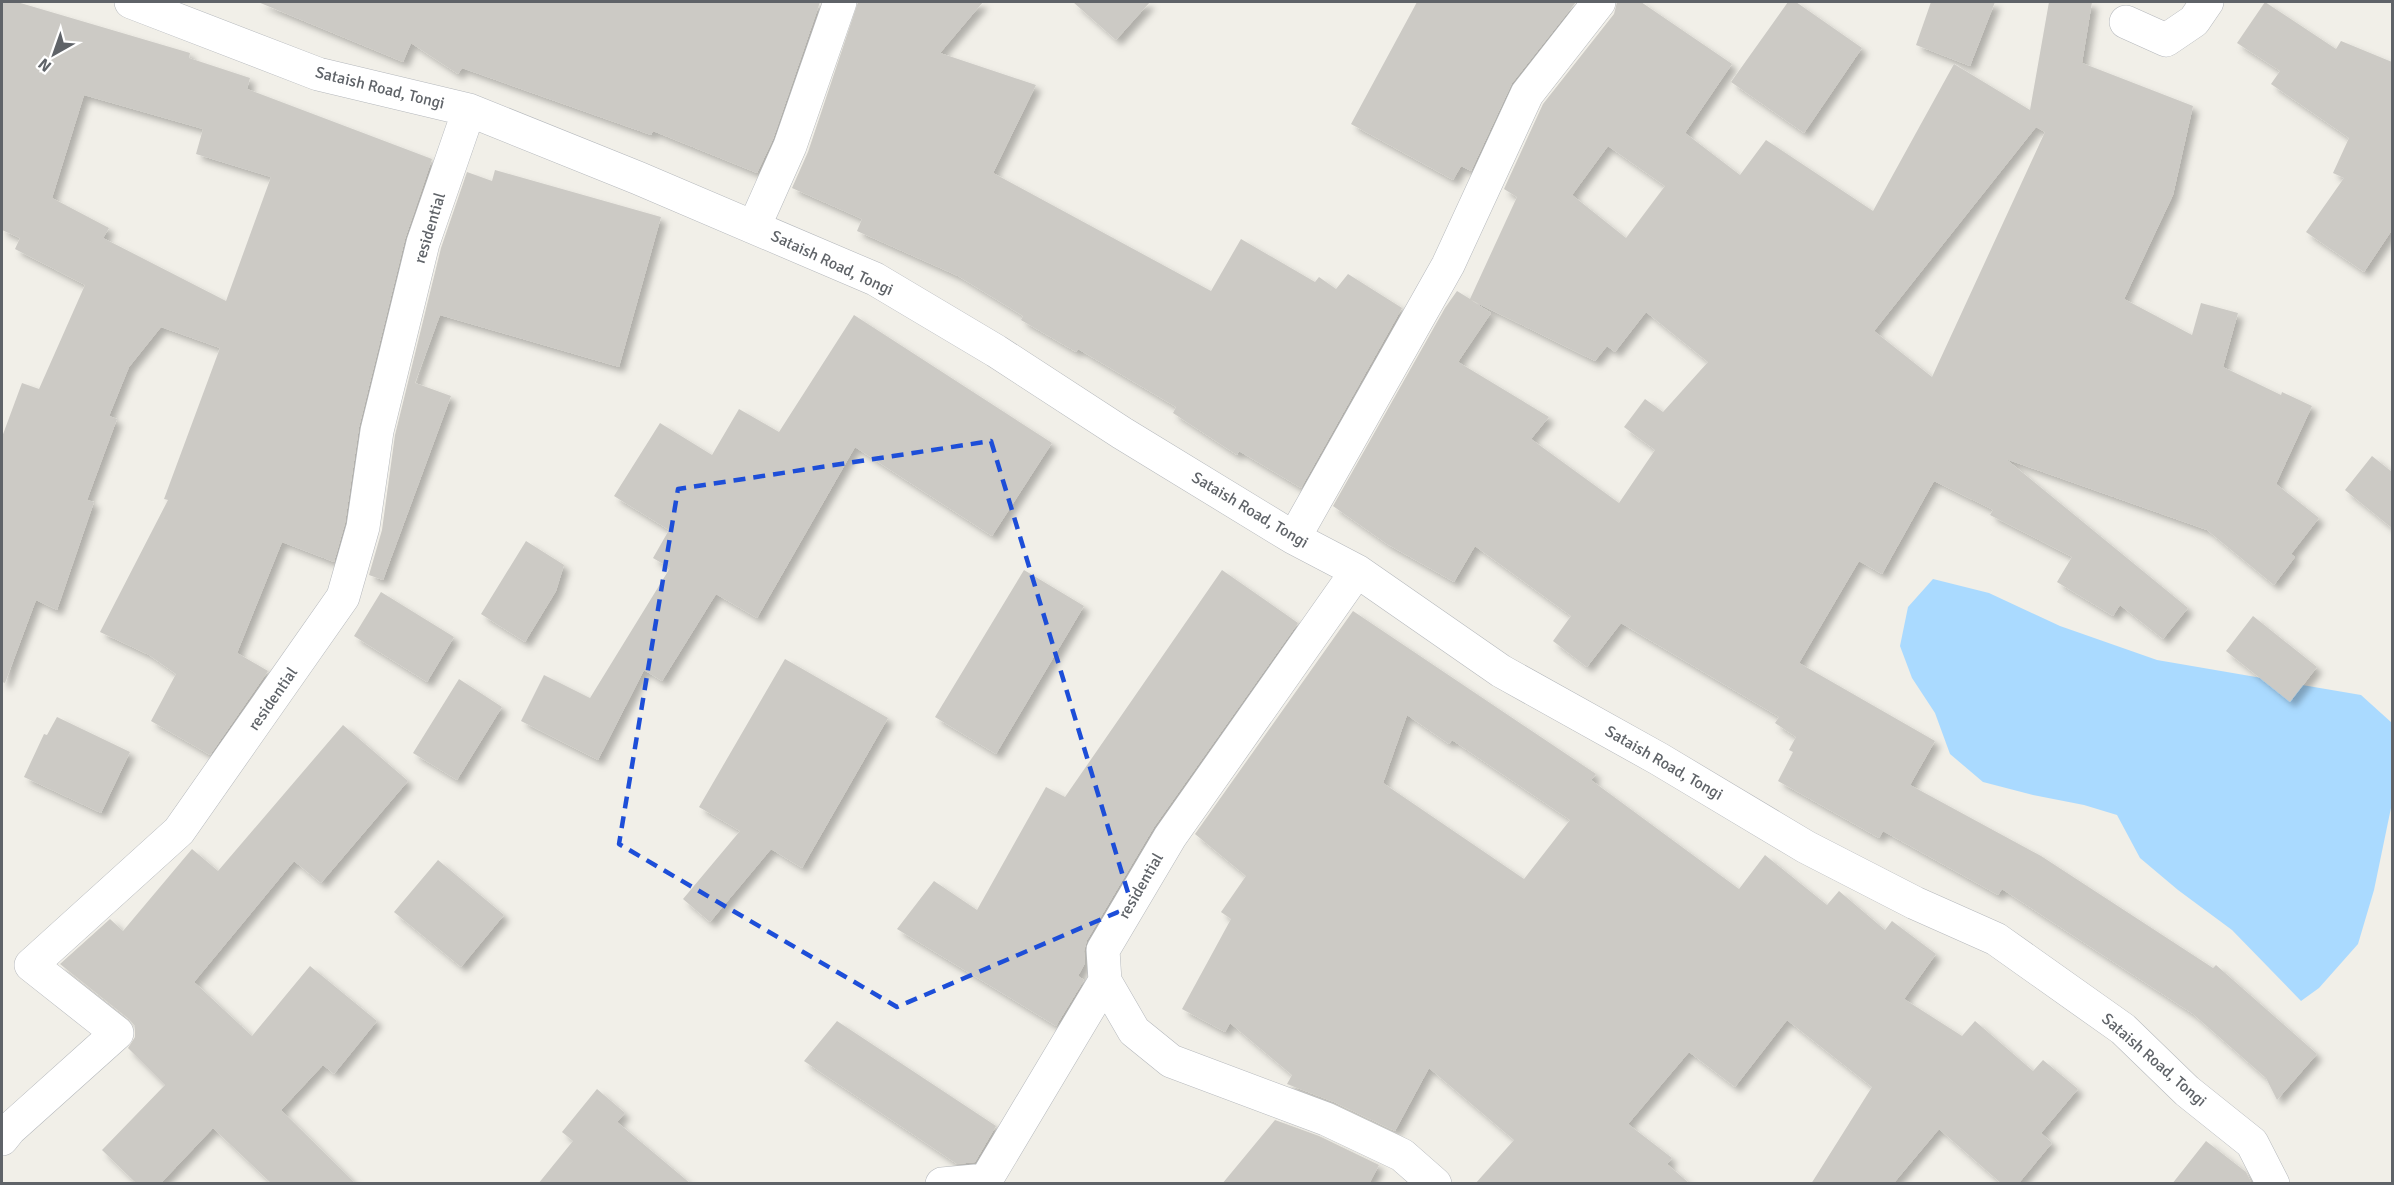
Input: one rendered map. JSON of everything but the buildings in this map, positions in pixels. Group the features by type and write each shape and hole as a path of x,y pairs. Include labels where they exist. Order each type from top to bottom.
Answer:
{"street":[{"name":"Sataish Road, Tongi","path":"131,2 318,74 469,110 875,279 996,351 1122,433 1294,538 1357,571 1501,671 1659,759 1806,847 1915,903 1996,939 2123,1029 2187,1091 2252,1143 2273,1184"},
{"path":"754,227 790,146 840,2"},
{"path":"1294,538 1448,265 1527,94 1599,2"},
{"path":"2126,22 2166,40 2193,21 2207,2"},
{"name":"residential","path":"2,1138 117,1033 32,965 179,831 343,597 363,527 377,431 423,243 469,110"},
{"name":"residential","path":"1105,981 1103,950 1170,837 1357,571"},
{"path":"942,1184 986,1180 1105,981 1134,1030 1171,1061 1326,1119 1402,1155 1435,1184"}],"highlighted area":[{"path":"991,441 1132,906 897,1007 619,844 678,489"}],"water":[{"path":"1933,579 1989,593 2060,626 2157,660 2361,695 2392,723 2392,803 2374,890 2358,944 2319,988 2301,1001 2232,930 2140,858 2117,815 2084,805 1983,782 1950,754 1935,713 1912,678 1900,646 1908,607"}]}
